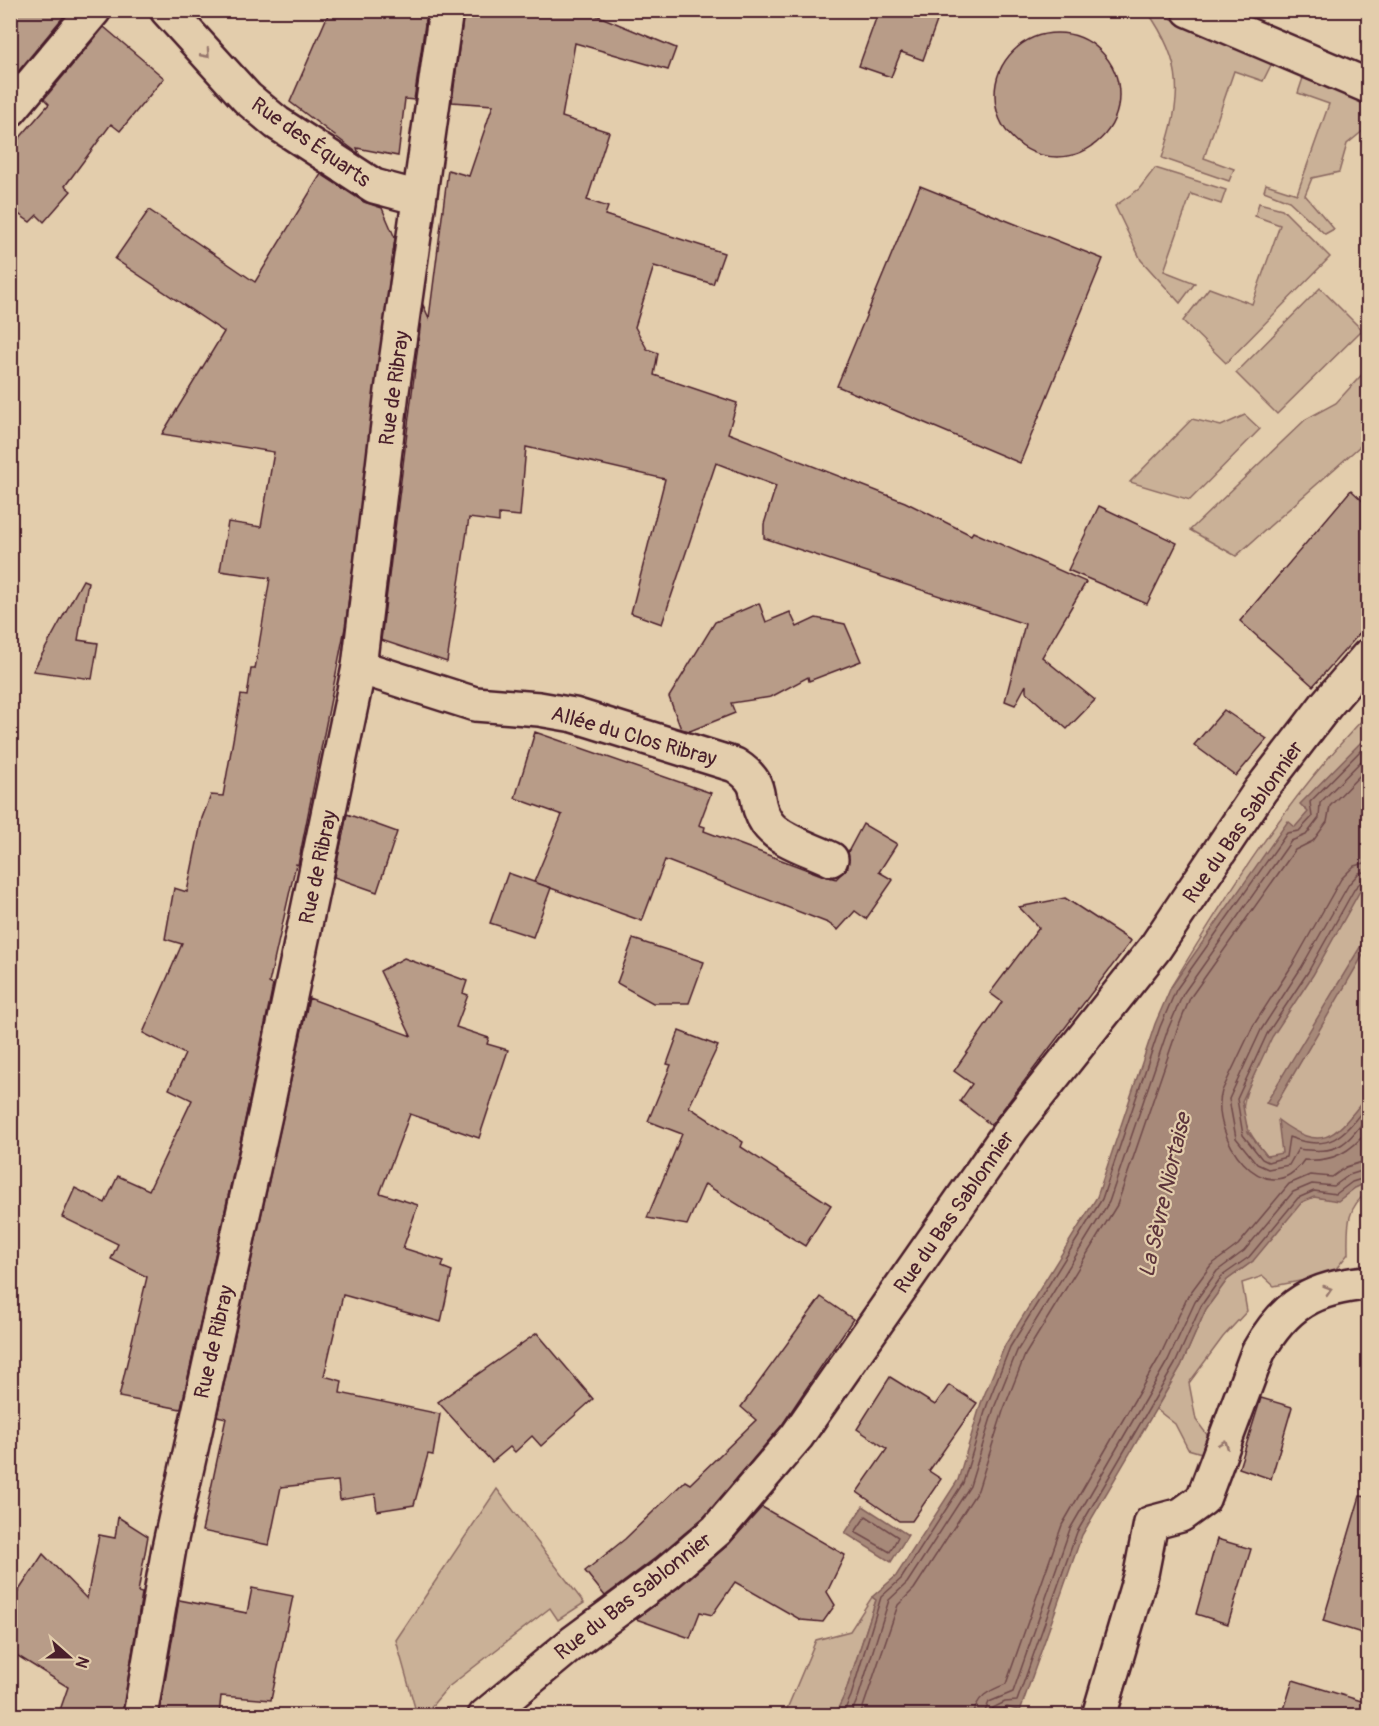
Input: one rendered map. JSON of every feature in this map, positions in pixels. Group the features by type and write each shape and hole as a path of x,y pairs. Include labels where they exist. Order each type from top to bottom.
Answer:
{"street":[{"path":"10,110 94,10"},
{"name":"Rue des Équarts","path":"167,10 247,98 277,123 374,186 419,198"},
{"name":"Rue de Ribray","path":"140,1716 169,1548 267,1106 359,667 419,198 447,10"},
{"path":"1189,10 1293,52 1368,86"},
{"name":"Rue du Bas Sablonnier","path":"485,1716 574,1642 666,1574 717,1530 758,1484 797,1437 1012,1128 1161,939 1260,791 1326,705 1368,656"},
{"name":"Allée du Clos Ribray","path":"359,667 475,704 539,709 574,715 735,765 748,773 754,782 759,793 761,810 776,833 831,859"},
{"path":"1099,1716 1141,1574 1151,1523 1180,1515 1203,1498 1258,1352 1269,1332 1284,1314 1305,1299 1345,1285 1368,1283"}],"shaded area":[{"path":"1147,11 1153,11 1273,61 1263,81 1234,71 1204,158 1234,169 1229,181 1162,158 1173,117 1176,82 1174,65 1168,48"},
{"path":"1303,78 1368,103 1368,131 1364,130 1347,144 1339,172 1312,178 1305,195 1334,229 1325,234 1289,201 1264,191 1266,184 1297,194 1329,104 1298,93"},
{"path":"1155,168 1226,190 1221,204 1191,194 1164,271 1195,283 1180,303 1141,260 1115,206 1139,189"},
{"path":"1259,203 1282,209 1330,257 1226,363 1183,321 1209,288 1252,304 1280,225 1255,216"},
{"path":"1320,288 1362,330 1277,414 1236,373"},
{"path":"1368,368 1368,439 1236,556 1190,530 1306,419 1336,403"},
{"path":"1245,415 1260,429 1190,500 1130,482 1192,419 1221,426"},
{"path":"1368,714 1368,1192 1355,1205 1349,1220 1348,1254 1331,1275 1274,1286 1263,1276 1242,1283 1247,1311 1223,1337 1189,1383 1196,1420 1211,1440 1205,1454 1188,1449 1175,1424 1156,1409 1181,1366 1206,1309 1227,1280 1253,1261 1267,1156 1249,1131 1243,1112 1247,1091 1258,1064 1171,987 1215,915 1286,811 1339,745"},
{"path":"497,1489 584,1603 558,1620 550,1608 447,1688 424,1715 417,1715 396,1640"},
{"path":"872,1597 876,1600 845,1694 835,1715 784,1716 816,1640 850,1631"}],"water":[{"name":"La Sèvre Niortaise","path":"1368,735 1368,882 1360,891 1313,975 1272,1037 1242,1101 1248,1132 1267,1156 1282,1153 1278,1120 1294,1131 1308,1137 1319,1138 1339,1129 1368,1095 1368,1182 1355,1188 1338,1201 1314,1197 1302,1202 1253,1261 1227,1280 1206,1309 1181,1366 1082,1535 1020,1711 1007,1707 992,1716 835,1715 845,1694 876,1600 872,1597 896,1576 958,1480 981,1403 1005,1345 1097,1197 1155,1024 1171,987 1288,821 1295,827 1308,812 1300,804"},
{"path":"1368,934 1368,953 1363,955 1275,1106 1266,1103"},
{"path":"863,1506 908,1535 891,1562 845,1533"}],"building":[{"path":"10,10 69,10 16,74 10,70"},
{"path":"330,10 427,10 414,100 405,99 398,156 357,148 359,154 290,102"},
{"path":"464,10 584,10 676,48 668,70 575,43 562,117 609,132 587,200 608,207 605,215 724,253 713,284 654,266 635,327 647,349 658,353 654,375 737,403 728,433 905,502 971,535 973,532 1086,582 1042,657 1095,700 1067,729 1026,692 1026,685 1015,705 1005,701 1025,624 764,538 764,524 776,486 716,463 662,624 631,613 665,479 526,447 520,516 499,514 499,522 469,518 447,662 381,640 423,305 429,318 448,170 469,176 493,105 452,102"},
{"path":"879,10 941,10 923,60 901,52 891,77 859,66"},
{"path":"104,27 164,78 120,131 111,124 65,186 71,191 44,222 37,215 30,222 10,208 10,149 49,104 44,99"},
{"path":"1057,33 1081,38 1101,51 1114,71 1119,95 1114,119 1101,139 1081,152 1057,157 1033,152 1013,139 1000,119 995,95 1000,71 1013,51 1033,38"},
{"path":"321,174 364,202 382,208 395,238 345,628 298,865 296,864 269,983 273,985 249,1102 181,1409 119,1397 147,1277 111,1259 118,1244 62,1217 75,1188 105,1203 118,1176 149,1190 192,1100 169,1089 185,1054 143,1033 182,944 165,939 174,888 187,892 202,818 211,795 223,796 241,695 247,696 251,669 255,669 270,578 220,571 228,522 261,527 274,452 162,434 224,332 115,259 149,210 255,282"},
{"path":"920,186 1103,259 1020,463 837,386"},
{"path":"1351,490 1368,506 1368,624 1313,686 1240,621"},
{"path":"1099,506 1177,543 1147,604 1068,570"},
{"path":"83,580 88,582 78,640 98,643 92,679 33,671"},
{"path":"759,603 766,622 790,612 797,627 816,618 845,624 861,661 809,681 808,677 771,697 731,703 735,713 690,731 681,729 669,697 715,622"},
{"path":"1224,710 1267,739 1236,776 1194,745"},
{"path":"535,732 711,793 699,825 705,827 704,831 824,876 836,879 848,867 848,852 863,824 897,844 879,872 893,880 866,919 855,911 838,930 828,923 665,860 642,921 534,882 562,815 515,798"},
{"path":"347,814 397,832 377,892 334,877"},
{"path":"508,873 551,888 533,937 490,923"},
{"path":"1065,898 1131,941 991,1125 960,1101 972,1084 954,1071 1002,1002 990,993 1039,928 1019,907"},
{"path":"633,939 704,962 689,1003 653,1003 617,983"},
{"path":"404,958 467,981 463,993 468,995 456,1027 489,1038 487,1044 508,1050 479,1138 410,1114 380,1193 418,1205 403,1248 444,1261 442,1267 452,1271 441,1322 343,1295 324,1376 342,1381 340,1393 440,1414 433,1455 428,1454 414,1505 377,1511 375,1494 340,1500 338,1481 281,1487 269,1545 202,1531 226,1418 217,1416 309,998 411,1036 380,971"},
{"path":"679,1031 718,1046 689,1107 743,1142 741,1147 831,1205 805,1246 705,1184 687,1225 647,1218 682,1134 648,1121 671,1065 667,1064"},
{"path":"821,1297 853,1319 782,1425 704,1517 605,1596 585,1571 625,1539 685,1481 690,1484 756,1420 741,1407"},
{"path":"537,1333 593,1399 541,1446 532,1436 515,1452 510,1447 492,1462 438,1402"},
{"path":"890,1377 935,1405 949,1385 977,1403 929,1471 941,1479 912,1521 899,1521 857,1492 887,1449 857,1429"},
{"path":"1261,1398 1292,1407 1271,1479 1239,1468"},
{"path":"1360,1496 1368,1497 1368,1635 1323,1621"},
{"path":"762,1507 845,1555 827,1592 835,1605 823,1622 801,1620 735,1582 712,1615 700,1612 690,1638 636,1619 678,1588 729,1544"},
{"path":"118,1517 148,1536 138,1592 142,1593 122,1716 58,1716 68,1687 10,1651 10,1604 43,1554 87,1599 99,1535 115,1538"},
{"path":"1217,1539 1251,1549 1228,1624 1196,1614"},
{"path":"252,1588 293,1596 271,1700 221,1696 219,1716 159,1716 179,1600 247,1613"},
{"path":"1293,1680 1368,1703 1368,1716 1282,1716"}]}
